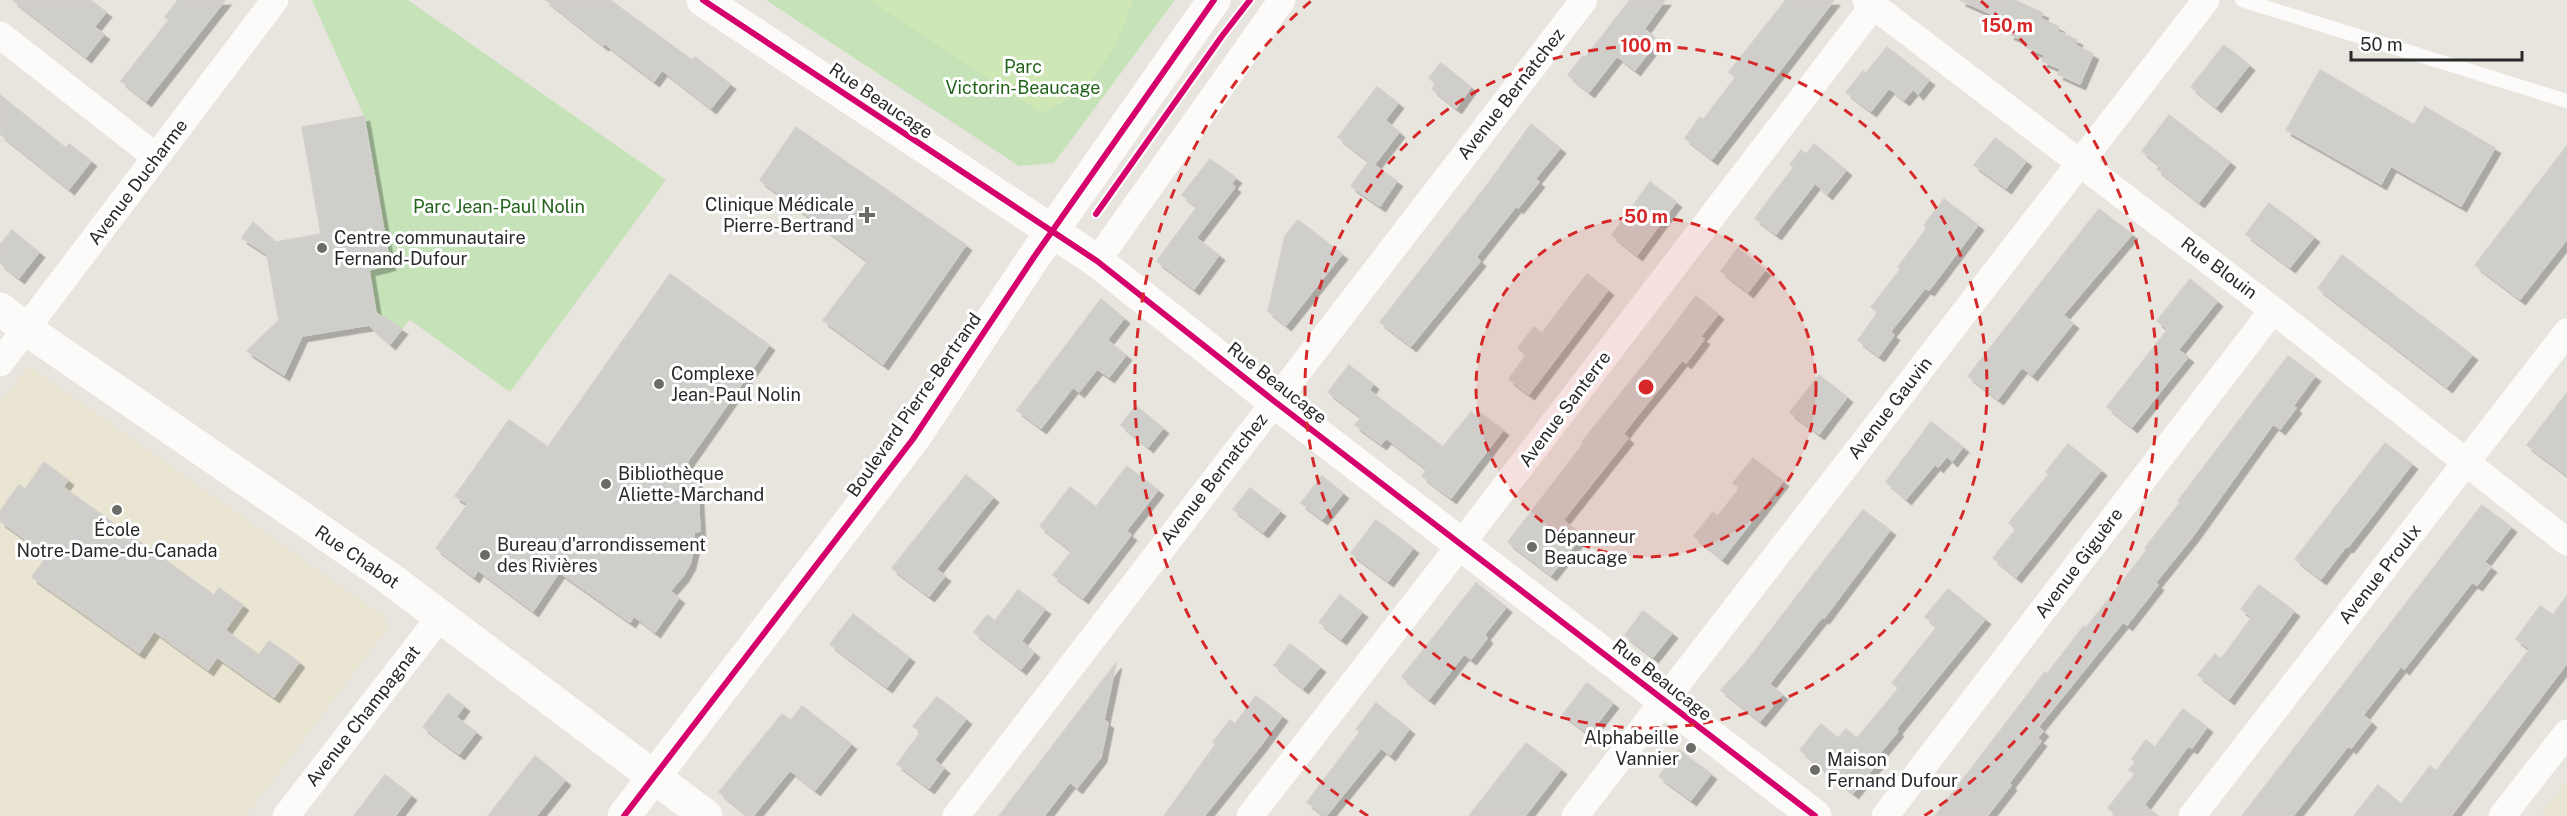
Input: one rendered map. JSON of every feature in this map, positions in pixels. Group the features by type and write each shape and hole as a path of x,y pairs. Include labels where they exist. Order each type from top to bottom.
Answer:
{"street":[{"name":"Avenue Ducharme","path":"0,363 275,0"},
{"name":"Rue Beaucage","path":"703,0 1097,261 1274,401 1815,816"},
{"name":"Boulevard Pierre-Bertrand","path":"624,816 913,440 1052,232 1214,0"},
{"path":"1097,261 1282,0"},
{"name":"Avenue Bernatchez","path":"956,816 1584,0"},
{"name":"Avenue Gauvin","path":"1575,816 2206,0"},
{"name":"Rue Blouin","path":"1870,3 2273,310 2567,542"},
{"name":"Avenue Santerre","path":"1250,816 1462,543 1870,3"},
{"path":"0,35 156,157"},
{"name":"Rue Chabot","path":"0,309 366,562 499,659 652,778 706,816"},
{"name":"Avenue Giguère","path":"1885,816 2273,310"},
{"name":"Avenue Proulx","path":"2192,816 2567,332"},
{"name":"Avenue Champagnat","path":"286,816 440,617"},
{"path":"2502,816 2567,733"}],"lane":[{"path":"2242,0 2567,101"}],"shaded area":[{"name":"École Notre-Dame-du-Canada","path":"32,368 383,616 387,622 387,629 246,816 0,816 0,403 26,369"},
{"path":"2567,781 2567,816 2540,816"}],"green space":[{"name":"Parc Jean-Paul Nolin","path":"312,0 408,0 666,180 510,392 410,320 402,329 376,313 369,270 390,265 364,116"},
{"name":"Parc Victorin-Beaucage","path":"766,0 1175,0 1054,163 1019,166"},
{"path":"869,0 1133,0 1112,50 1097,72 1074,95 1041,113"}],"building":[{"path":"13,0 90,0 106,12 94,27 104,34 86,57"},
{"path":"178,0 225,0 146,101 121,81 169,20 165,17"},
{"path":"546,0 610,0 692,60 695,57 730,84 711,108 662,70 654,81 604,43 603,45"},
{"path":"1630,0 1665,0 1644,29 1658,40 1635,70 1617,56 1589,92 1568,75 1583,56 1585,58"},
{"path":"1786,0 1834,0 1712,159 1685,138 1700,117 1703,120 1736,77 1729,72"},
{"path":"1960,0 2014,0 2043,13 2040,18 2059,27 2057,31 2077,40 2075,45 2093,54 2080,84 2058,74 2061,69 2042,61 2045,55 2026,47 2028,42 2009,34 2012,29 1992,20 1994,15"},
{"path":"2224,45 2249,65 2216,107 2191,87"},
{"path":"1887,47 1929,80 1918,94 1913,89 1904,100 1889,88 1871,111 1846,92 1863,71 1866,73"},
{"path":"1441,63 1471,87 1456,108 1432,89 1436,84 1429,78"},
{"path":"2320,70 2414,125 2425,107 2495,148 2461,206 2391,166 2381,184 2286,130"},
{"path":"1377,87 1398,103 1385,120 1399,132 1374,165 1397,181 1380,206 1351,186 1369,161 1338,137"},
{"path":"0,95 66,148 69,144 91,161 69,189 0,134"},
{"path":"2169,115 2230,162 2199,202 2157,169 2160,165 2142,151"},
{"name":"Centre communautaire Fernand-Dufour","path":"364,116 390,265 369,270 376,313 402,329 390,344 369,325 302,336 284,375 247,351 279,320 267,254 242,238 253,222 276,242 321,234 302,127"},
{"path":"1531,124 1560,148 1535,179 1539,182 1518,208 1516,206 1476,257 1480,261 1411,346 1380,322 1488,184"},
{"path":"796,127 966,245 883,364 823,320 868,261 760,180"},
{"path":"1995,138 2026,161 2006,188 1974,165"},
{"path":"1814,144 1846,170 1827,194 1815,183 1776,234 1755,218 1794,167 1790,164 1801,150 1806,154"},
{"path":"2567,146 2567,239 2520,299 2475,265"},
{"path":"1210,159 1236,178 1231,184 1235,187 1196,238 1219,255 1194,289 1157,261 1197,207 1182,195"},
{"path":"1650,182 1676,202 1637,255 1612,235"},
{"path":"1944,199 1978,225 1929,290 1925,288 1890,332 1894,335 1879,356 1858,340 1878,312 1871,307 1901,269 1898,267 1927,228 1924,225"},
{"path":"2269,203 2314,237 2290,267 2246,234"},
{"path":"2099,209 2132,234 2063,315 2073,323 2032,375 2022,367 1998,399 1968,376"},
{"path":"1298,220 1342,254 1286,325 1268,311 1285,236"},
{"path":"12,230 39,252 19,278 0,263 0,245"},
{"path":"1738,248 1765,270 1748,292 1721,271"},
{"path":"2342,255 2472,355 2447,387 2318,288"},
{"path":"670,274 769,345 687,462 702,494 698,495 700,531 694,532 694,547 690,564 670,591 679,598 655,632 634,616 630,622 559,572 533,611 478,570 474,577 436,548 468,504 455,496 509,420 548,447"},
{"path":"1587,274 1608,290 1529,394 1509,379 1526,355 1518,348 1534,327 1542,333"},
{"path":"2190,279 2217,301 2178,350 2188,357 2132,427 2107,407 2168,329 2157,321"},
{"path":"1696,296 1718,314 1700,337 1704,339 1686,363 1682,360 1633,421 1623,434 1628,438 1563,520 1582,535 1551,575 1508,542 1584,443 1582,442"},
{"path":"1101,299 1124,318 1107,340 1126,355 1109,377 1097,369 1079,392 1073,387 1041,428 1017,410"},
{"path":"2288,356 2315,376 2293,406 2296,408 2280,429 2273,424 2192,537 2155,583 2158,585 2127,625 2123,622 2038,727 2043,731 2037,738 2041,741 2009,783 2011,785 1987,816 1935,816 2045,672 2047,674 2084,626 2086,628 2147,550 2145,548 2180,503 2178,501"},
{"path":"1349,365 1373,384 1369,390 1443,447 1471,412 1476,416 1479,412 1503,430 1451,498 1422,476 1427,469 1386,438 1381,444 1355,425 1361,417 1328,392"},
{"path":"1819,375 1847,397 1819,434 1790,412"},
{"path":"2567,393 2567,475 2527,445"},
{"path":"1136,406 1163,428 1148,447 1121,425"},
{"path":"1931,422 1963,447 1952,461 1947,456 1938,467 1935,464 1906,499 1886,482"},
{"path":"2385,443 2412,464 2321,579 2295,559"},
{"path":"2068,444 2101,470 2016,577 1993,558 2016,529 2009,523 2049,474 2046,472"},
{"path":"1753,458 1783,481 1722,559 1694,536 1713,512 1718,516 1740,488 1733,483"},
{"path":"44,462 68,480 63,487 214,595 219,588 243,605 225,630 259,655 269,641 299,662 274,697 217,657 208,670 154,631 139,653 32,577 48,555 0,521 0,511 19,485 25,489"},
{"path":"1127,466 1158,490 1126,531 1131,535 1083,598 1053,575 1072,551 1040,526 1070,487 1096,507"},
{"path":"966,475 993,497 936,569 945,576 929,596 892,568"},
{"path":"1322,476 1343,493 1322,519 1301,503"},
{"path":"1250,488 1280,511 1263,532 1233,509"},
{"path":"2482,505 2511,527 2484,562 2491,567 2477,585 2472,582 2404,669 2401,666 2363,715 2371,722 2351,748 2348,746 2293,816 2242,816"},
{"path":"1863,510 1890,530 1824,618 1822,617 1769,684 1782,694 1760,721 1721,690 1745,664"},
{"path":"1376,520 1413,548 1388,581 1351,553"},
{"path":"1476,583 1506,607 1484,635 1487,638 1471,659 1464,654 1429,699 1402,677"},
{"path":"2259,585 2294,611 2229,699 2198,675 2215,654 2221,659 2252,617 2241,609"},
{"path":"1948,589 1985,619 1896,729 1898,731 1878,755 1881,758 1853,793 1800,750 1821,724 1838,738 1846,729 1857,738 1899,688 1892,683 1937,627 1925,617"},
{"path":"1018,590 1045,609 1021,641 1034,652 1021,669 974,632 987,615 995,621"},
{"path":"1340,595 1362,612 1341,639 1319,622"},
{"path":"2567,596 2567,663 2451,816 2354,816 2378,785 2401,804 2430,766 2436,771 2530,649 2516,639 2540,606 2553,615"},
{"path":"1643,611 1672,633 1653,657 1625,635"},
{"path":"853,614 909,657 887,687 830,644"},
{"path":"1290,644 1320,667 1303,688 1274,665"},
{"path":"1116,663 1104,720 1108,723 1101,757 1077,788 1070,782 1044,816 999,816"},
{"path":"1587,683 1613,703 1589,734 1563,714"},
{"path":"448,694 464,706 456,717 476,732 459,754 423,727"},
{"path":"1256,696 1282,716 1261,745 1204,816 1164,816 1216,744 1213,742 1230,720 1235,724"},
{"path":"937,697 966,719 934,760 944,768 929,788 897,764 921,732 913,726"},
{"path":"1376,703 1409,729 1390,755 1381,748 1326,816 1307,802 1360,732 1356,729"},
{"path":"802,706 851,744 815,790 790,770 753,816 748,816 719,792 782,714 791,720"},
{"path":"2183,709 2207,727 2192,748 2188,746 2144,805 2158,816 2118,816 2108,808 2135,774 2129,770 2135,762 2132,759 2146,740 2155,747"},
{"path":"1526,743 1561,769 1525,816 1469,816"},
{"path":"1679,750 1711,774 1691,800 1659,776"},
{"path":"535,756 565,780 536,816 488,816"},
{"path":"385,775 411,795 395,816 354,816"}],"cycle path":[{"path":"703,0 1097,261 1274,401 1815,816"},
{"path":"624,816 913,439 1034,257 1214,0"},
{"path":"1096,214 1250,0"}],"place":[{"name":"Clinique Médicale Pierre-Bertrand","path":"867,215"},
{"name":"Centre communautaire Fernand-Dufour","path":"322,248"},
{"name":"Complexe Jean-Paul Nolin","path":"659,384"},
{"name":"Bibliothèque Aliette-Marchand","path":"606,484"},
{"name":"École Notre-Dame-du-Canada","path":"117,510"},
{"name":"Dépanneur Beaucage","path":"1532,547"},
{"name":"Bureau d'arrondissement des Rivières","path":"485,555"},
{"name":"Alphabeille Vannier","path":"1691,748"},
{"name":"Maison Fernand Dufour","path":"1815,770"}]}
